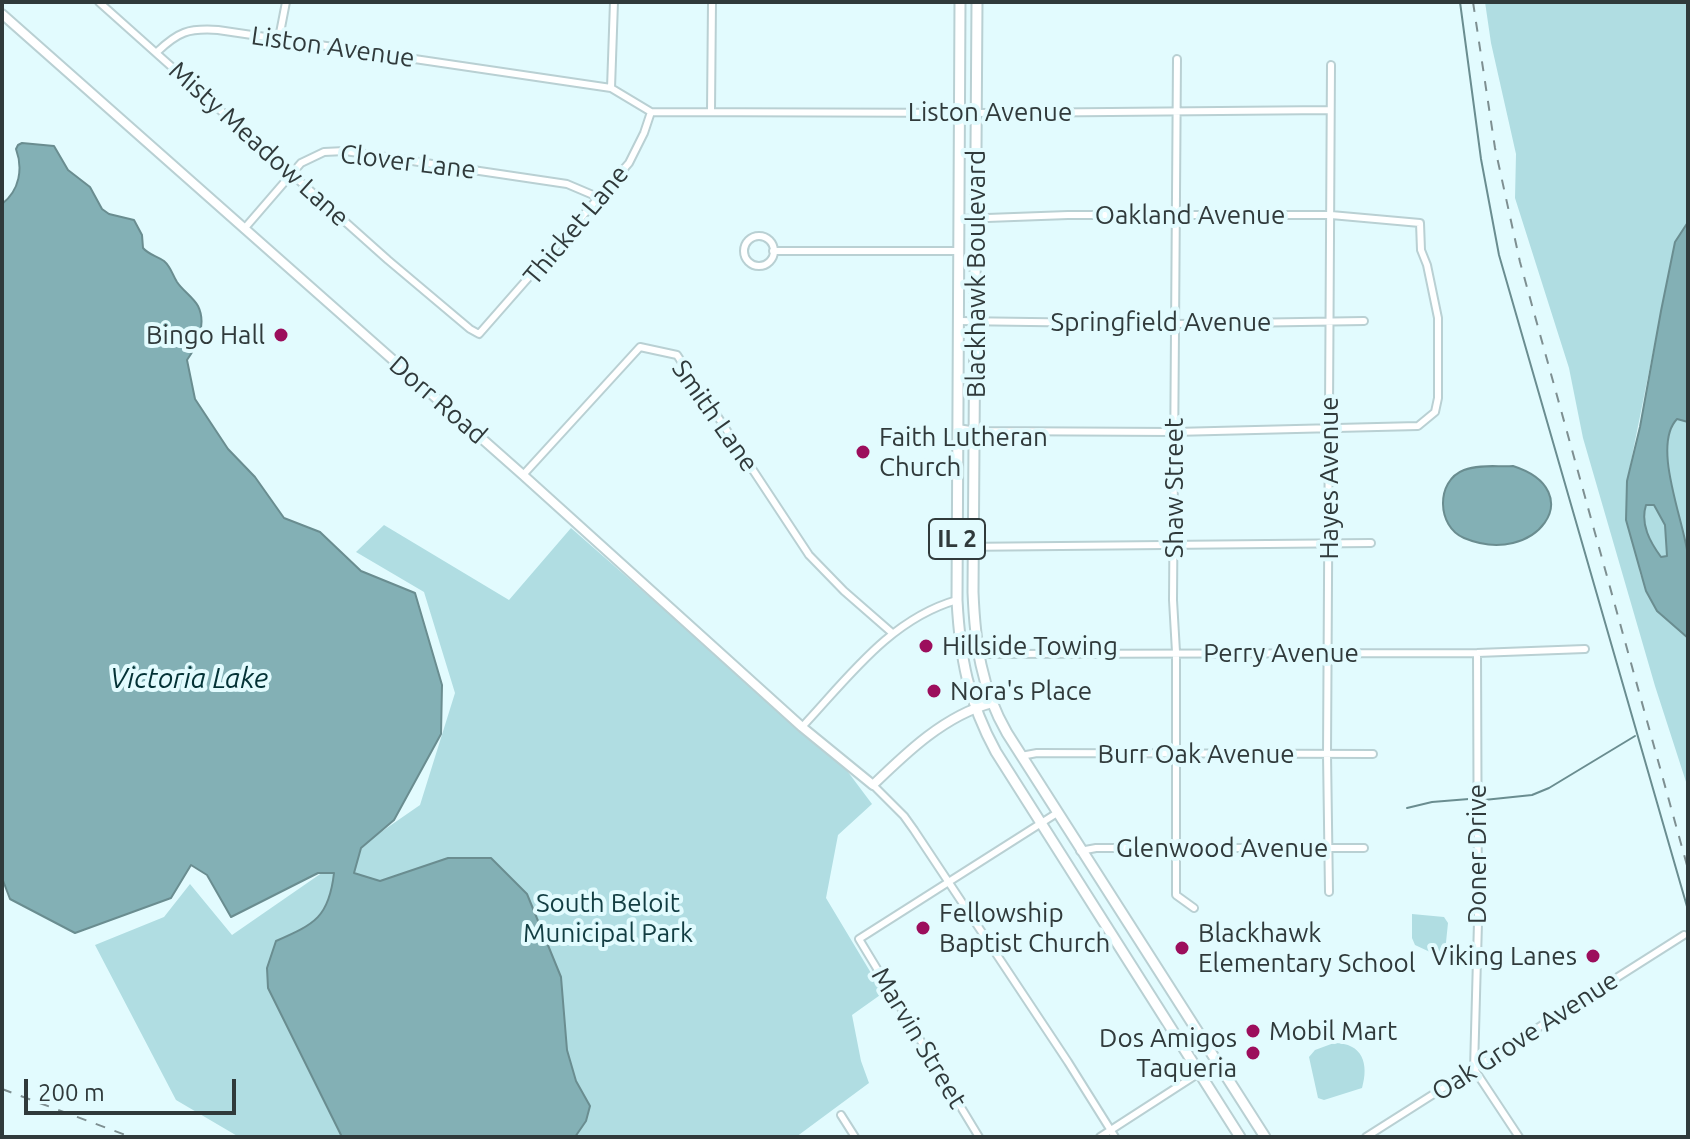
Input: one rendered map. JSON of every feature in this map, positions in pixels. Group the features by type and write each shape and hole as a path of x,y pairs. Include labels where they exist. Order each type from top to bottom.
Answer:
{"main road":[{"name":"Blackhawk Boulevard","path":"960,2 957,600 960,650 974,708 996,752 1039,823 1240,1137"},
{"name":"Blackhawk Boulevard","path":"977,2 973,592 977,654 992,703 1021,756 1265,1137"}],"street":[{"name":"Misty Meadow Lane","path":"99,2 420,287"},
{"path":"279,38 286,2"},
{"path":"614,2 611,88 651,112"},
{"path":"711,111 712,2"},
{"name":"Dorr Road","path":"2,14 523,475 802,727 873,785"},
{"name":"Liston Avenue","path":"157,52 175,34 199,29 279,38 611,88"},
{"name":"Shaw Street","path":"1177,59 1173,600 1176,652 1176,895 1194,908"},
{"name":"Hayes Avenue","path":"1329,892 1331,65"},
{"name":"Liston Avenue","path":"651,112 1330,110"},
{"name":"Thicket Lane","path":"420,287 479,334 629,163 651,112"},
{"name":"Clover Lane","path":"244,229 301,163 324,152 345,151 567,184 600,198"},
{"name":"Oakland Avenue","path":"960,219 1068,215 1331,215 1420,223 1421,250 1438,318 1438,398 1435,412 1418,426 1328,428"},
{"path":"759,236 768,239 773,251 769,261 760,265 751,263 744,251 750,239 759,236"},
{"path":"773,251 959,251"},
{"name":"Springfield Avenue","path":"958,321 1175,324 1364,321"},
{"name":"Smith Lane","path":"523,475 640,347 677,355 809,555 891,632"},
{"path":"958,428 976,431 1174,432 1328,428"},
{"path":"957,547 1371,543"},
{"path":"802,727 891,632 932,607 957,600"},
{"name":"Perry Avenue","path":"977,654 1477,653 1585,649"},
{"name":"Doner Drive","path":"1474,1069 1478,922 1477,653"},
{"path":"992,703 957,717 908,753 873,785 904,816 1113,1134"},
{"name":"Burr Oak Avenue","path":"1021,756 1037,753 1373,754"},
{"path":"948,882 1057,813"},
{"name":"Glenwood Avenue","path":"1080,851 1364,848"},
{"name":"Marvin Street","path":"948,882 859,939 979,1137"},
{"name":"Oak Grove Avenue","path":"1366,1137 1684,935"},
{"path":"1100,1137 1113,1134 1216,1062"},
{"path":"1474,1069 1519,1137"},
{"path":"841,1115 855,1137"}],"green space":[{"path":"1485,2 1688,2 1688,222 1675,242 1627,481 1640,574 1657,611 1688,638 1688,788 1583,438 1569,368 1515,198 1516,154"},
{"path":"1677,419 1688,422 1688,556 1669,465 1670,431"},
{"path":"1646,505 1654,505 1665,525 1667,556 1661,557 1650,539 1645,519"},
{"name":"South Beloit Municipal Park","path":"384,525 509,600 571,528 845,768 872,804 838,835 826,898 883,993 852,1015 861,1061 869,1083 796,1137 239,1137 176,1100 95,945 164,917 190,884 232,935 420,805 455,693 424,592 356,552"},
{"path":"1412,914 1444,917 1448,923 1445,952 1430,952 1415,945"},
{"path":"1334,1043 1352,1047 1362,1056 1364,1079 1362,1088 1324,1100 1318,1098 1309,1057 1315,1050"}],"water":[{"name":"Victoria Lake","path":"22,143 54,146 68,170 90,187 102,209 109,214 134,220 142,235 143,248 166,263 179,285 196,303 201,313 201,327 187,360 195,399 228,449 255,477 284,518 320,532 361,571 415,593 442,685 441,734 394,820 361,848 354,873 380,881 448,858 491,858 527,894 561,977 567,1050 576,1081 590,1106 586,1121 575,1137 342,1137 268,988 267,968 276,941 310,924 324,909 334,873 318,873 231,917 207,875 191,865 171,898 75,933 10,899 2,878 2,204 16,185 19,164 16,149"},
{"path":"1688,222 1688,422 1677,419 1670,431 1667,447 1668,466 1688,557 1688,638 1657,611 1646,591 1626,520 1627,481 1675,242","holes":["1646,505 1654,505 1665,525 1667,556 1661,557 1645,526"]},
{"path":"1513,466 1536,478 1548,492 1551,508 1545,523 1532,535 1513,543 1490,545 1464,538 1455,532 1444,515 1443,504 1444,493 1455,476 1476,467"}],"waterway":[{"path":"1460,2 1481,159 1499,255 1688,910"},
{"path":"1484,800 1532,795 1549,788 1635,736"},
{"path":"1407,808 1469,799"}],"railway":[{"path":"1473,2 1495,148 1520,262 1688,869"},
{"path":"2,1089 131,1137"}],"place":[{"name":"Bingo Hall","path":"281,335"},
{"name":"Faith Lutheran Church","path":"863,452"},
{"name":"Hillside Towing","path":"926,646"},
{"name":"Nora's Place","path":"934,691"},
{"name":"Fellowship Baptist Church","path":"923,928"},
{"name":"Blackhawk Elementary School","path":"1182,948"},
{"name":"Viking Lanes","path":"1593,956"},
{"name":"Mobil Mart","path":"1253,1031"},
{"name":"Dos Amigos Taqueria","path":"1253,1053"}]}
